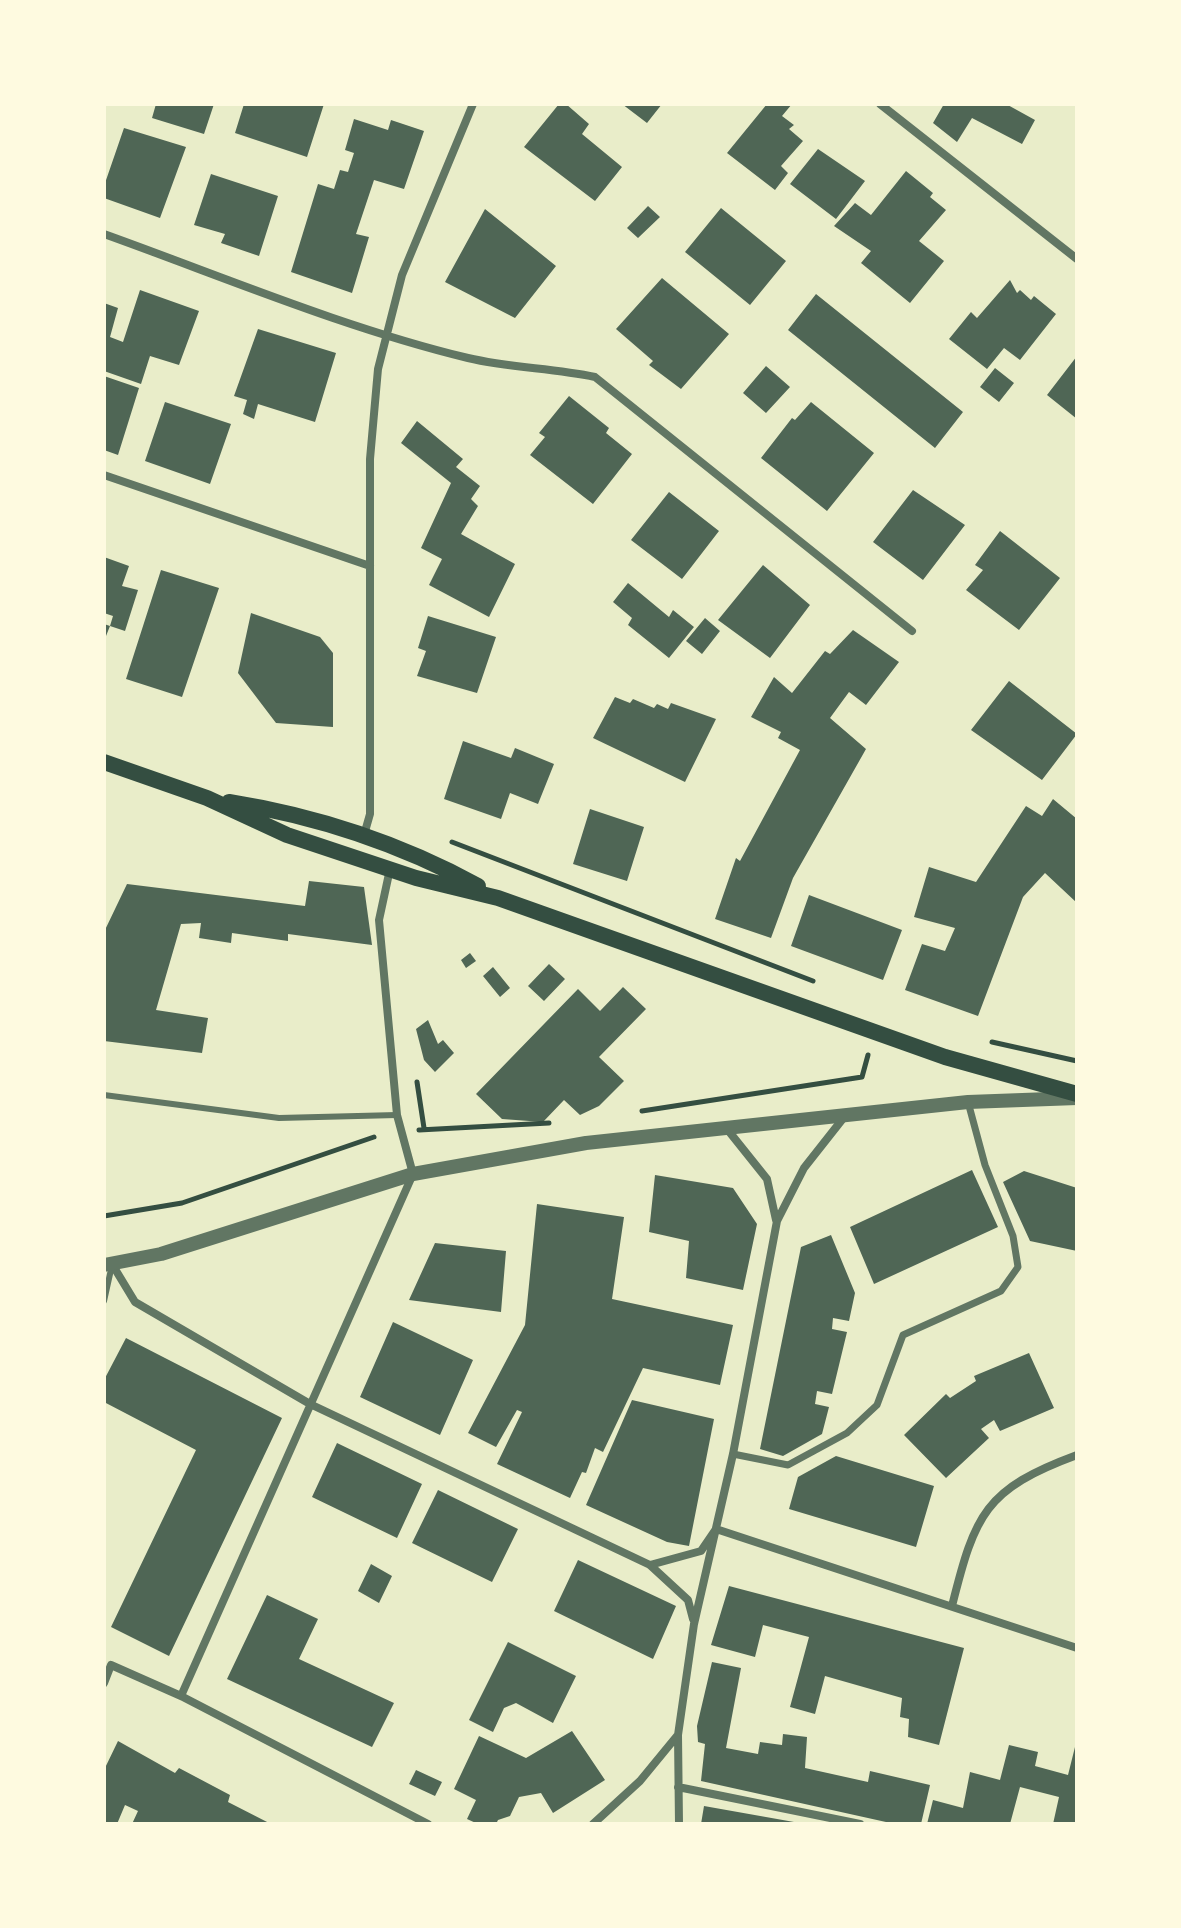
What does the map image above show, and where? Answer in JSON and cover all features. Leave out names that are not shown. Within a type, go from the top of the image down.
[{"type":"main road","points":[[105,766],[207,798],[287,835],[390,869],[498,898],[945,1057],[1077,1096]]},
{"type":"main road","points":[[207,798],[287,811],[364,835],[425,858],[498,898]]},
{"type":"street","points":[[880,104],[1077,259]]},
{"type":"street","points":[[364,835],[370,814],[370,459],[378,369],[402,275],[469,105]]},
{"type":"street","points":[[104,234],[386,336],[506,366],[560,370],[595,377],[912,631]]},
{"type":"street","points":[[104,475],[370,566]]},
{"type":"street","points":[[181,1696],[413,1174],[397,1115],[379,920],[390,869]]},
{"type":"street","points":[[694,1624],[688,1600],[650,1565],[310,1404],[135,1302],[108,1264],[161,1254],[413,1174],[586,1143],[968,1102],[1077,1096]]},
{"type":"street","points":[[733,1454],[788,1465],[847,1433],[877,1405],[903,1335],[1001,1291],[1018,1267],[1013,1236],[985,1165],[968,1102]]},
{"type":"street","points":[[679,1824],[678,1735],[694,1624],[733,1454],[777,1221],[804,1168],[845,1116]]},
{"type":"street","points":[[725,1127],[767,1179],[777,1221]]},
{"type":"street","points":[[952,1606],[966,1550],[992,1499],[1036,1470],[1077,1455]]},
{"type":"street","points":[[650,1565],[701,1551],[716,1529]]},
{"type":"street","points":[[716,1529],[1077,1648]]},
{"type":"street","points":[[104,1683],[111,1665],[181,1696],[428,1824]]},
{"type":"street","points":[[593,1824],[640,1781],[678,1735]]},
{"type":"street","points":[[678,1787],[860,1824]]},
{"type":"lane","points":[[104,1095],[279,1118],[397,1115]]},
{"type":"lane","points":[[104,1301],[108,1264]]},
{"type":"path","points":[[425,858],[437,836],[823,985]]},
{"type":"path","points":[[626,1113],[862,1077],[875,1032]]},
{"type":"path","points":[[984,1040],[1077,1061]]},
{"type":"path","points":[[415,1066],[422,1129],[550,1123]]},
{"type":"path","points":[[104,1216],[182,1203],[363,1139]]},
{"type":"building","points":[[156,104],[214,104],[204,134],[152,118]]},
{"type":"building","points":[[244,104],[324,104],[307,157],[235,133]]},
{"type":"building","points":[[559,104],[566,104],[589,124],[582,134],[622,167],[595,201],[524,147]]},
{"type":"building","points":[[622,104],[662,104],[647,123]]},
{"type":"building","points":[[767,104],[792,104],[782,116],[794,125],[789,129],[803,141],[781,166],[788,173],[775,190],[727,153]]},
{"type":"building","points":[[944,104],[1006,104],[1035,120],[1022,144],[972,118],[957,142],[933,123]]},
{"type":"building","points":[[354,119],[388,130],[391,120],[424,131],[404,189],[374,180],[356,234],[369,237],[352,293],[291,272],[318,184],[334,189],[340,170],[348,172],[354,153],[345,150]]},
{"type":"building","points":[[124,128],[186,147],[160,218],[104,198],[104,186]]},
{"type":"building","points":[[818,149],[865,181],[836,219],[790,184]]},
{"type":"building","points":[[906,171],[933,193],[930,197],[946,210],[919,241],[944,261],[910,303],[861,263],[871,251],[834,226],[855,203],[871,215]]},
{"type":"building","points":[[211,174],[278,196],[259,256],[221,243],[225,234],[194,225]]},
{"type":"building","points":[[648,206],[660,217],[638,238],[627,228]]},
{"type":"building","points":[[721,208],[786,261],[750,305],[685,252]]},
{"type":"building","points":[[485,209],[556,266],[515,318],[445,282]]},
{"type":"building","points":[[662,278],[729,334],[681,389],[649,365],[653,361],[616,329]]},
{"type":"building","points":[[1010,280],[1017,293],[1020,290],[1031,300],[1034,296],[1056,314],[1020,360],[1004,348],[987,369],[949,339],[971,312],[977,318]]},
{"type":"building","points":[[140,290],[199,311],[179,365],[150,356],[141,384],[104,371],[104,303],[118,308],[110,337],[123,342]]},
{"type":"building","points":[[816,294],[963,412],[935,448],[788,330]]},
{"type":"building","points":[[258,329],[336,353],[315,422],[258,404],[254,419],[243,414],[247,400],[234,396]]},
{"type":"building","points":[[1077,356],[1077,419],[1047,395]]},
{"type":"building","points":[[766,366],[790,387],[766,413],[743,393]]},
{"type":"building","points":[[995,368],[1014,383],[999,402],[980,387]]},
{"type":"building","points":[[104,376],[139,388],[118,455],[104,450]]},
{"type":"building","points":[[569,396],[609,428],[606,433],[632,454],[593,504],[530,455],[545,437],[539,433]]},
{"type":"building","points":[[165,402],[231,424],[210,484],[145,461]]},
{"type":"building","points":[[811,402],[874,453],[827,511],[761,458],[792,418],[795,420]]},
{"type":"building","points":[[417,421],[463,459],[456,467],[480,486],[471,499],[478,506],[461,534],[515,564],[489,617],[429,585],[442,559],[421,548],[451,483],[401,443]]},
{"type":"building","points":[[913,490],[965,525],[923,580],[873,542]]},
{"type":"building","points":[[669,492],[719,531],[682,579],[631,540]]},
{"type":"building","points":[[1000,531],[1060,578],[1019,630],[966,590],[983,570],[975,565]]},
{"type":"building","points":[[104,557],[129,566],[122,586],[138,590],[125,631],[110,626],[113,616],[104,613]]},
{"type":"building","points":[[763,565],[810,605],[770,658],[718,620]]},
{"type":"building","points":[[161,570],[219,588],[182,697],[126,679]]},
{"type":"building","points":[[628,583],[669,617],[673,610],[694,627],[669,658],[628,625],[632,618],[613,602]]},
{"type":"building","points":[[251,613],[320,637],[333,653],[333,727],[276,723],[238,673]]},
{"type":"building","points":[[428,616],[496,637],[477,693],[417,676],[426,651],[418,648]]},
{"type":"building","points":[[705,618],[720,631],[702,654],[686,641]]},
{"type":"building","points":[[104,624],[110,626],[104,641]]},
{"type":"building","points":[[853,630],[899,662],[866,705],[849,692],[830,718],[866,749],[793,878],[771,938],[715,919],[736,858],[740,861],[800,750],[778,738],[781,732],[751,717],[774,677],[792,693],[825,651],[830,654]]},
{"type":"building","points":[[1009,681],[1077,734],[1042,780],[971,730]]},
{"type":"building","points":[[615,697],[630,703],[633,699],[654,708],[657,704],[668,709],[671,703],[716,719],[685,782],[593,738]]},
{"type":"building","points":[[463,741],[511,758],[515,748],[554,764],[538,804],[510,793],[501,819],[444,799]]},
{"type":"building","points":[[1053,799],[1077,819],[1077,903],[1045,873],[1023,897],[978,1016],[905,990],[922,944],[945,951],[955,928],[914,917],[929,867],[976,882],[1026,806],[1042,816]]},
{"type":"building","points":[[590,809],[644,827],[627,881],[573,864]]},
{"type":"building","points":[[309,881],[364,887],[372,945],[288,934],[288,941],[232,933],[231,943],[199,938],[201,923],[181,924],[156,1010],[208,1018],[202,1053],[104,1041],[104,932],[127,884],[305,906]]},
{"type":"building","points":[[809,895],[902,930],[883,980],[791,946]]},
{"type":"building","points":[[470,953],[476,961],[466,968],[461,960]]},
{"type":"building","points":[[549,964],[565,979],[544,1001],[528,986]]},
{"type":"building","points":[[493,967],[510,988],[500,997],[483,976]]},
{"type":"building","points":[[623,987],[646,1009],[599,1057],[624,1081],[599,1106],[580,1115],[564,1100],[543,1122],[502,1119],[476,1094],[578,989],[600,1011]]},
{"type":"building","points":[[428,1020],[438,1044],[443,1040],[454,1053],[435,1072],[424,1060],[416,1029]]},
{"type":"building","points":[[972,1170],[998,1227],[874,1284],[850,1227]]},
{"type":"building","points":[[1024,1171],[1077,1188],[1077,1251],[1030,1241],[1003,1182]]},
{"type":"building","points":[[655,1175],[733,1188],[757,1224],[743,1290],[686,1278],[689,1241],[649,1232]]},
{"type":"building","points":[[537,1204],[624,1217],[612,1299],[733,1325],[720,1385],[643,1368],[603,1452],[595,1448],[586,1473],[582,1472],[570,1498],[497,1464],[522,1412],[517,1410],[496,1447],[468,1433],[525,1325]]},
{"type":"building","points":[[831,1235],[855,1293],[849,1321],[833,1318],[832,1329],[847,1332],[832,1394],[817,1391],[815,1404],[829,1407],[822,1434],[783,1456],[760,1449],[801,1247]]},
{"type":"building","points":[[435,1243],[506,1251],[501,1312],[409,1300]]},
{"type":"building","points":[[393,1322],[473,1360],[440,1435],[360,1397]]},
{"type":"building","points":[[126,1338],[282,1418],[169,1656],[111,1627],[196,1450],[104,1402],[104,1380]]},
{"type":"building","points":[[1029,1353],[1054,1408],[1000,1431],[994,1420],[981,1429],[989,1438],[946,1478],[904,1435],[946,1394],[950,1398],[976,1381],[974,1376]]},
{"type":"building","points":[[632,1400],[714,1419],[689,1546],[667,1542],[586,1505]]},
{"type":"building","points":[[337,1443],[422,1484],[397,1538],[312,1497]]},
{"type":"building","points":[[836,1456],[934,1486],[916,1547],[789,1509],[798,1477]]},
{"type":"building","points":[[438,1490],[518,1529],[492,1582],[412,1543]]},
{"type":"building","points":[[578,1560],[676,1606],[653,1659],[554,1611]]},
{"type":"building","points":[[371,1564],[392,1576],[379,1603],[358,1591]]},
{"type":"building","points":[[729,1586],[964,1648],[939,1745],[908,1737],[909,1719],[900,1717],[902,1698],[825,1676],[815,1714],[790,1707],[809,1637],[763,1625],[755,1657],[711,1645]]},
{"type":"building","points":[[267,1595],[318,1619],[299,1659],[394,1703],[372,1747],[227,1679]]},
{"type":"building","points":[[508,1642],[576,1676],[553,1723],[516,1703],[504,1708],[493,1732],[469,1720]]},
{"type":"building","points":[[712,1662],[741,1668],[726,1748],[758,1754],[760,1742],[782,1745],[783,1734],[807,1737],[805,1768],[868,1782],[870,1771],[930,1785],[921,1824],[895,1824],[701,1781],[705,1744],[698,1742],[697,1726]]},
{"type":"building","points":[[572,1731],[605,1780],[553,1813],[541,1793],[519,1797],[510,1816],[498,1820],[496,1824],[478,1824],[467,1819],[476,1800],[454,1789],[479,1736],[526,1758]]},
{"type":"building","points":[[118,1741],[175,1773],[179,1768],[230,1795],[228,1802],[271,1824],[132,1824],[138,1811],[125,1805],[117,1824],[104,1824],[104,1770]]},
{"type":"building","points":[[1076,1743],[1077,1824],[1053,1824],[1059,1797],[1020,1787],[1010,1824],[927,1824],[933,1800],[963,1808],[970,1772],[1000,1780],[1009,1745],[1038,1752],[1035,1766],[1068,1775]]},
{"type":"building","points":[[416,1770],[442,1782],[435,1796],[409,1784]]},
{"type":"building","points":[[704,1806],[794,1822],[794,1824],[701,1824]]}]
